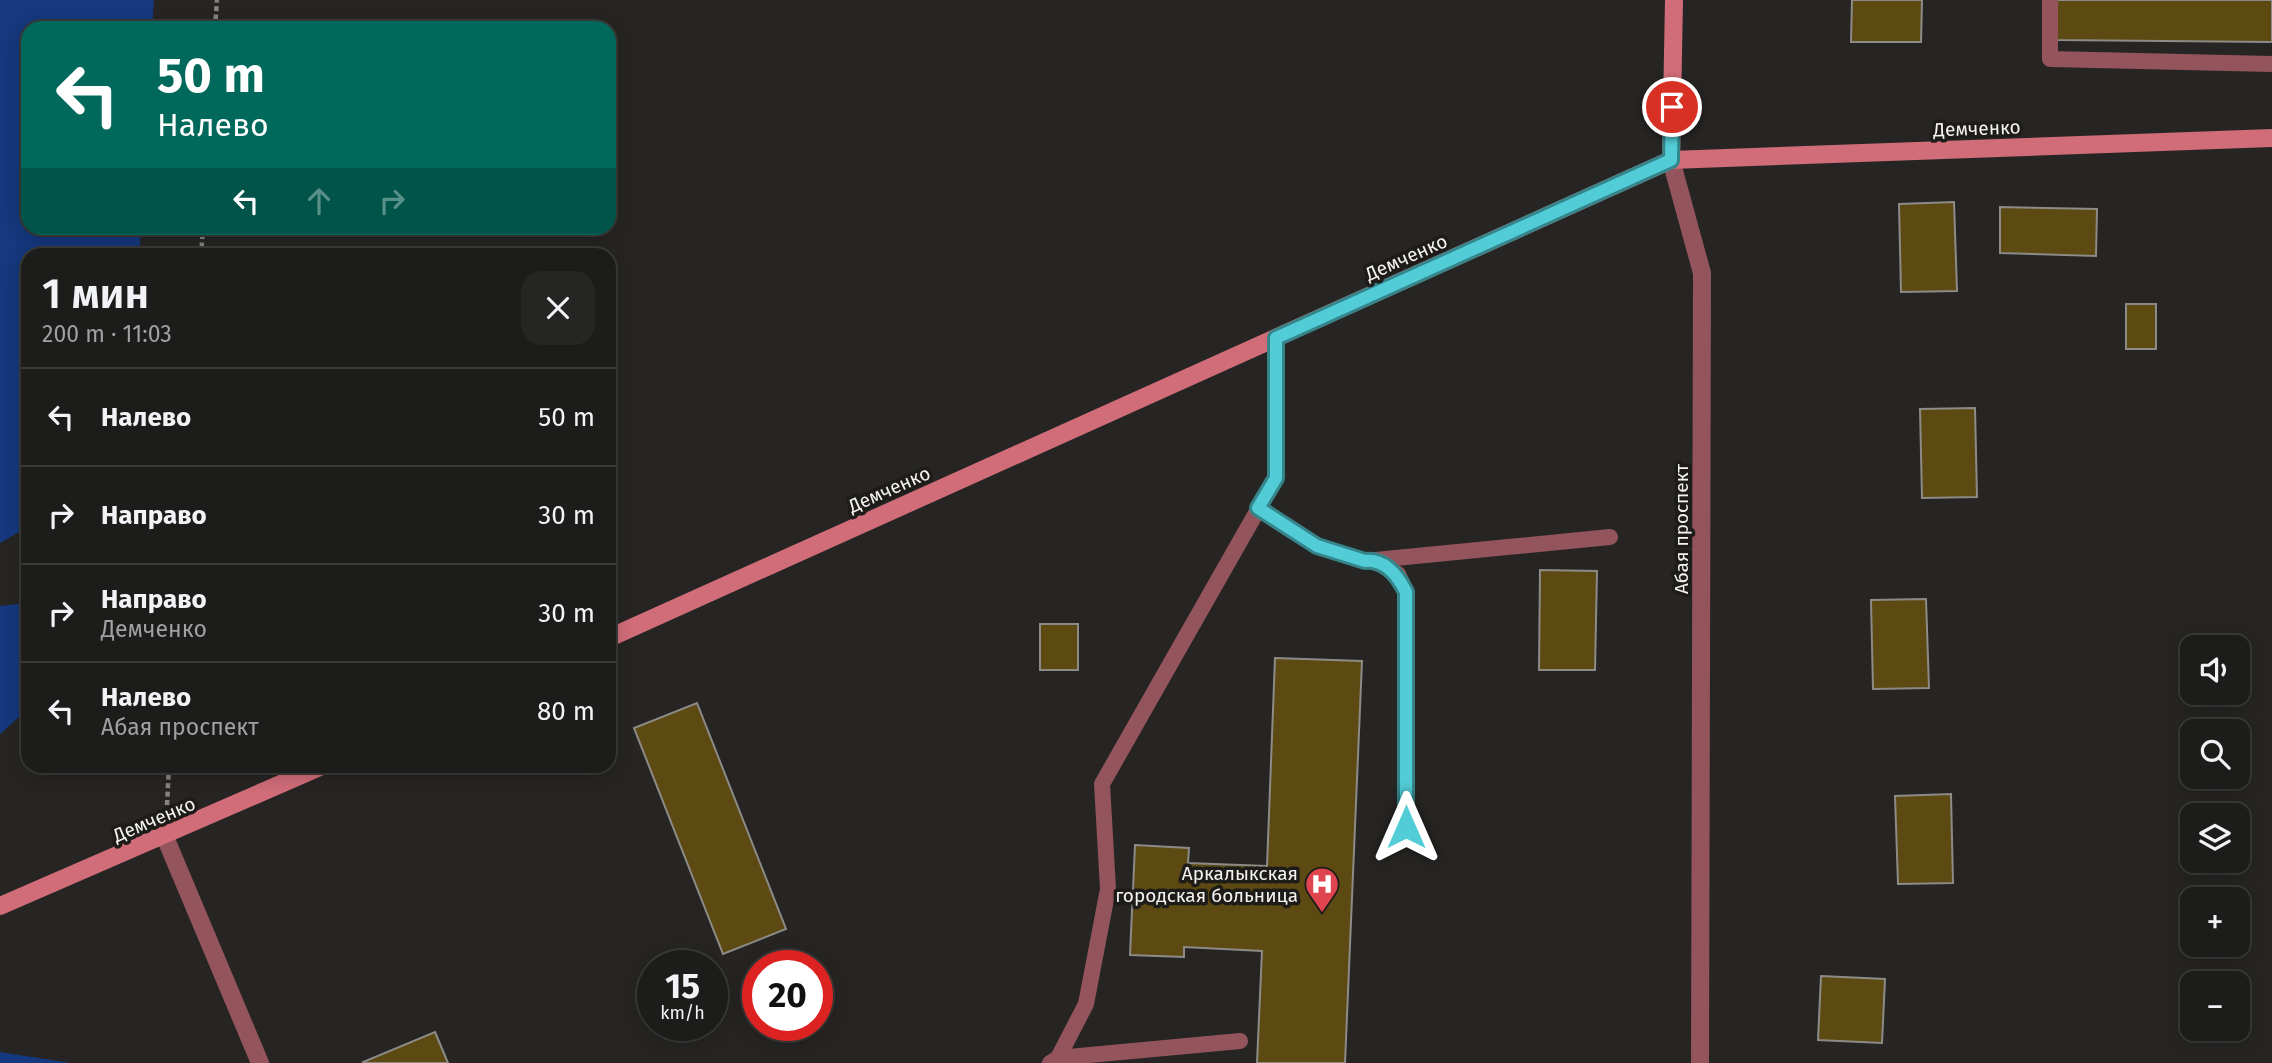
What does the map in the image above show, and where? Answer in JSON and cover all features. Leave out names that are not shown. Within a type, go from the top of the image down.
[{"type":"street","name":"Абая проспект","points":[[1674,0],[1671,160],[1702,273],[1700,1063]]},
{"type":"street","name":"Демченко","points":[[616,635],[1671,160],[2272,138]]},
{"type":"street","name":"Демченко","points":[[0,906],[165,837],[307,773]]},
{"type":"street","points":[[165,837],[260,1063]]},
{"type":"lane","points":[[2050,0],[2050,59],[2272,64]]},
{"type":"lane","points":[[1054,1060],[1086,1004],[1108,890],[1102,784],[1276,478],[1276,338]]},
{"type":"lane","points":[[1258,508],[1317,546],[1365,561],[1610,537]]},
{"type":"lane","points":[[1372,560],[1398,574],[1406,592],[1406,827]]},
{"type":"lane","points":[[1054,1060],[1240,1041]]},
{"type":"path","points":[[216,21],[217,0]]},
{"type":"water","points":[[0,0],[154,0],[152,21],[21,21],[21,235],[140,235],[140,248],[21,248],[21,531],[0,543]]},
{"type":"water","points":[[21,604],[21,715],[0,734],[0,606]]},
{"type":"water","points":[[0,1052],[71,1063],[0,1063]]},
{"type":"building","points":[[1852,0],[1922,0],[1921,42],[1851,42]]},
{"type":"building","points":[[2055,0],[2272,0],[2272,42],[2055,40]]},
{"type":"building","points":[[1954,202],[1957,291],[1901,292],[1899,204]]},
{"type":"building","points":[[2000,207],[2097,209],[2096,256],[2000,253]]},
{"type":"building","points":[[2126,304],[2156,304],[2156,349],[2126,349]]},
{"type":"building","points":[[1975,408],[1977,497],[1922,498],[1920,409]]},
{"type":"building","points":[[1540,570],[1597,571],[1595,670],[1539,670]]},
{"type":"building","points":[[1926,599],[1929,688],[1873,689],[1871,600]]},
{"type":"building","points":[[1040,624],[1078,624],[1078,670],[1040,670]]},
{"type":"building","points":[[1275,658],[1362,661],[1345,1063],[1257,1063],[1262,951],[1184,947],[1184,957],[1130,955],[1135,845],[1189,848],[1188,863],[1267,866]]},
{"type":"building","points":[[697,703],[786,929],[728,952],[721,950],[634,728]]},
{"type":"building","points":[[1951,794],[1953,883],[1898,884],[1895,796]]},
{"type":"building","points":[[1821,976],[1885,979],[1882,1043],[1818,1040]]},
{"type":"building","points":[[435,1032],[448,1063],[363,1062]]},
{"type":"place","name":"Аркалыкская городская больница","points":[[1322,914]]},
{"type":"route","points":[[1406,827],[1406,592],[1398,574],[1372,560],[1365,561],[1317,546],[1258,508],[1276,478],[1276,338],[1671,160],[1672,107]]}]
